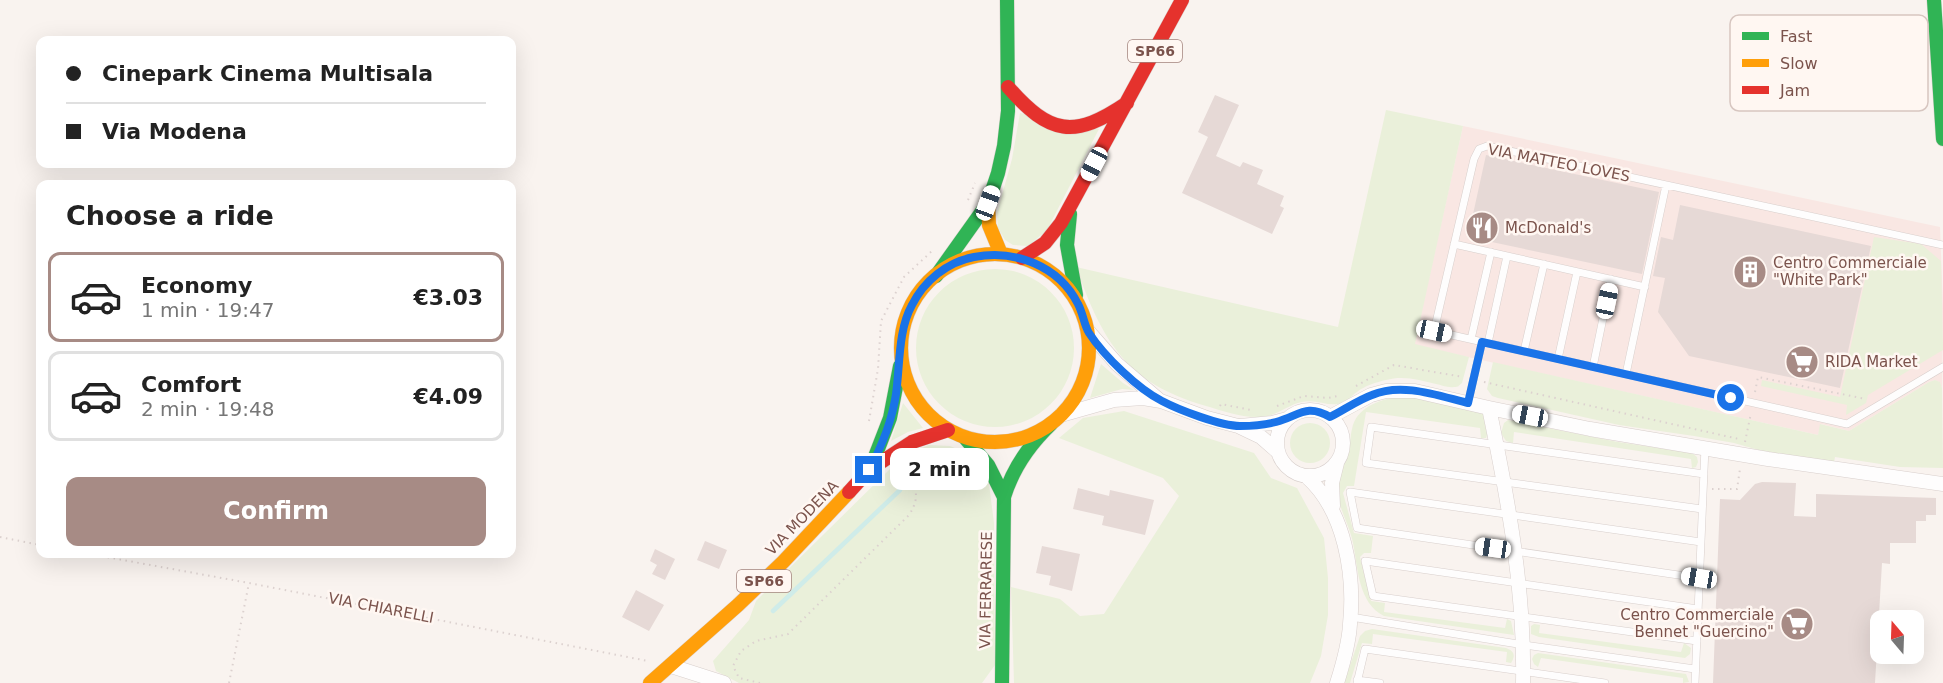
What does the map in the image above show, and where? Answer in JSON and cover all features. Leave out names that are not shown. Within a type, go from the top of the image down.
[{"type":"main road","points":[[1001,254],[989,225],[988,203],[1004,146],[1008,111],[1006,0]]},
{"type":"main road","name":"SP66","points":[[1022,258],[1045,243],[1072,205],[1182,0]]},
{"type":"main road","points":[[1934,0],[1943,139]]},
{"type":"main road","points":[[1008,87],[1027,109],[1062,128],[1091,125],[1111,115],[1127,103]]},
{"type":"main road","points":[[936,276],[988,203]]},
{"type":"main road","name":"SP66","points":[[1072,205],[1066,232],[1066,247],[1079,305]]},
{"type":"main road","name":"VIA MODENA","points":[[869,470],[883,441],[896,398],[904,323],[910,308],[918,294],[936,276],[957,262],[972,257],[1001,254],[1022,258],[1042,267],[1060,280],[1079,305],[1088,331],[1089,351],[1085,375],[1079,390],[1056,420],[1031,435],[1008,441],[980,441],[965,438],[931,418],[914,396],[904,373],[901,358]]},
{"type":"main road","name":"VIA FERRARESE","points":[[1002,683],[1004,497],[1007,484],[1020,459],[1056,420]]},
{"type":"main road","name":"VIA MODENA","points":[[650,683],[783,562],[869,470],[912,441],[948,430]]},
{"type":"main road","name":"VIA FERRARESE","points":[[965,438],[994,472],[1004,497]]},
{"type":"street","points":[[1088,331],[1117,364],[1161,401]]},
{"type":"street","points":[[1330,417],[1371,395],[1386,391],[1415,391],[1590,429],[1705,447],[1744,447],[1943,484]]},
{"type":"street","points":[[1056,420],[1114,400],[1131,398],[1161,401],[1207,418],[1238,426],[1261,437],[1277,451],[1285,466],[1299,475],[1318,476],[1329,471],[1337,463]]},
{"type":"street","points":[[1333,514],[1332,483],[1342,454],[1342,433],[1361,401]]},
{"type":"street","points":[[1489,408],[1511,515],[1524,645],[1523,677]]},
{"type":"street","points":[[1238,426],[1272,423],[1287,419],[1304,410],[1313,410],[1330,417],[1342,433]]},
{"type":"street","points":[[1277,451],[1278,434],[1287,419]]},
{"type":"street","points":[[1307,477],[1323,493],[1333,514],[1347,563],[1351,617],[1348,641],[1337,683]]},
{"type":"street","points":[[671,666],[724,683]]},
{"type":"lane","name":"VIA MATTEO LOVES","points":[[1943,245],[1493,147],[1482,147],[1474,159],[1434,331],[1847,424],[1943,367]]},
{"type":"lane","points":[[1626,374],[1666,184]]},
{"type":"lane","points":[[1454,244],[1645,287]]},
{"type":"lane","points":[[1471,339],[1491,252]]},
{"type":"lane","points":[[1468,403],[1507,256]]},
{"type":"lane","points":[[1524,351],[1544,264]]},
{"type":"lane","points":[[1558,359],[1577,272]]},
{"type":"lane","points":[[1593,367],[1611,279]]},
{"type":"lane","points":[[1702,509],[1366,463],[1371,427],[1704,474]]},
{"type":"lane","points":[[1695,683],[1705,447]]},
{"type":"lane","points":[[1699,578],[1357,528],[1350,492],[1701,542]]},
{"type":"lane","points":[[1697,641],[1373,596],[1365,561],[1698,609]]},
{"type":"lane","points":[[1351,617],[1524,645],[1695,669]]},
{"type":"lane","points":[[1380,683],[1357,681],[1365,649],[1523,677],[1605,683]]},
{"type":"path","points":[[966,207],[976,182]]},
{"type":"path","points":[[883,441],[869,420],[878,369],[881,321],[904,277],[937,246]]},
{"type":"path","points":[[1703,489],[1737,489],[1758,377],[1868,400]]},
{"type":"path","points":[[760,683],[739,678],[733,666],[741,651],[756,641],[788,634],[901,523],[914,506],[916,488],[892,453]]},
{"type":"path","points":[[0,537],[36,543]]},
{"type":"path","name":"VIA CHIARELLI","points":[[113,558],[249,582],[648,661]]},
{"type":"path","points":[[229,683],[249,582]]},
{"type":"shaded area","points":[[1463,126],[1940,227],[1943,307],[1942,388],[1935,380],[1929,382],[1849,431],[1821,424],[1818,435],[1414,345]]},
{"type":"green space","points":[[1386,110],[1463,126],[1415,344],[1469,357],[1462,383],[1458,387],[1411,379],[1392,379],[1367,386],[1338,404],[1302,402],[1271,415],[1253,417],[1226,412],[1179,397],[1137,372],[1121,356],[1096,317],[1076,267],[1338,327]]},
{"type":"green space","points":[[1020,113],[1099,129],[1047,230],[1028,246],[1013,245],[1005,240],[998,228],[997,213],[1012,159]]},
{"type":"green space","points":[[1874,237],[1921,244],[1941,261],[1943,350],[1868,395],[1866,403],[1846,415],[1847,405],[1761,386],[1762,380],[1840,397]]},
{"type":"green space","points":[[995,269],[1025,275],[1039,282],[1051,292],[1061,304],[1068,318],[1074,348],[1068,378],[1061,392],[1051,404],[1039,414],[1025,421],[995,427],[965,421],[951,414],[939,404],[929,392],[922,378],[916,348],[922,318],[929,304],[939,292],[951,282],[965,275]]},
{"type":"green space","points":[[1493,362],[1818,435],[1820,424],[1849,431],[1935,380],[1940,382],[1942,388],[1943,468],[1900,467],[1835,457],[1834,462],[1769,453],[1734,443],[1619,425],[1498,398],[1492,396],[1487,389]]},
{"type":"green space","points":[[1101,364],[1134,390],[1122,389],[1090,398]]},
{"type":"green space","points":[[1397,397],[1410,397],[1484,413],[1488,433],[1486,438],[1481,438],[1480,428],[1366,412],[1354,486],[1347,486],[1343,493],[1354,533],[1373,536],[1371,553],[1364,553],[1360,557],[1371,601],[1385,603],[1384,612],[1505,628],[1507,619],[1511,621],[1514,635],[1384,616],[1375,610],[1364,594],[1352,537],[1339,501],[1338,483],[1349,449],[1354,422],[1358,416],[1375,403]]},
{"type":"green space","points":[[903,403],[923,428],[908,432],[891,441]]},
{"type":"green space","points":[[1124,411],[1254,453],[1271,478],[1297,488],[1324,538],[1328,578],[1328,615],[1321,656],[1310,683],[1014,683],[1011,587],[1060,599],[1080,616],[1104,614],[1179,496],[1163,478],[1059,438],[1083,418]]},
{"type":"green space","points":[[1508,420],[1618,442],[1692,453],[1697,457],[1698,462],[1696,467],[1692,468],[1691,459],[1514,432],[1513,443],[1506,441],[1501,433],[1504,423]]},
{"type":"green space","points":[[1310,423],[1324,429],[1330,443],[1324,457],[1310,463],[1296,457],[1290,443],[1296,429]]},
{"type":"green space","points":[[929,445],[950,446],[969,454],[981,468],[989,484],[994,523],[995,665],[982,683],[739,683],[716,671],[713,661],[749,620],[756,601],[891,468],[910,453]]},
{"type":"green space","points":[[1540,625],[1539,633],[1681,652],[1684,643],[1691,648],[1690,654],[1685,658],[1539,637],[1531,634],[1531,626]]},
{"type":"green space","points":[[1372,629],[1506,648],[1514,656],[1511,663],[1506,662],[1507,652],[1373,634],[1372,644],[1362,643],[1350,683],[1344,683],[1360,636]]},
{"type":"green space","points":[[1538,653],[1686,674],[1689,682],[1683,683],[1683,678],[1541,658],[1538,667],[1532,659]]},
{"type":"building","points":[[1215,95],[1239,105],[1216,156],[1240,167],[1243,162],[1263,170],[1257,184],[1284,196],[1280,206],[1284,208],[1272,234],[1182,193],[1208,137],[1198,132]]},
{"type":"building","points":[[1486,155],[1659,192],[1642,274],[1468,237]]},
{"type":"building","name":"Centro Commerciale \"White Park\"","points":[[1680,205],[1871,246],[1840,388],[1689,356],[1658,312],[1665,278],[1653,276],[1661,237],[1673,240]]},
{"type":"building","name":"Centro Commerciale Bennet \"Guercino\"","points":[[1762,482],[1796,483],[1794,516],[1816,517],[1816,494],[1936,498],[1936,515],[1926,515],[1926,521],[1916,521],[1916,543],[1890,543],[1890,564],[1882,563],[1879,610],[1870,610],[1870,664],[1876,664],[1875,683],[1713,683],[1720,499],[1740,500],[1755,484]]},
{"type":"building","points":[[1078,488],[1109,496],[1110,490],[1154,500],[1145,535],[1102,525],[1104,516],[1073,509]]},
{"type":"building","points":[[705,541],[727,550],[719,569],[697,560]]},
{"type":"building","points":[[1042,546],[1080,554],[1072,591],[1049,585],[1051,576],[1036,573]]},
{"type":"building","points":[[655,549],[675,559],[665,580],[652,574],[657,565],[650,561]]},
{"type":"building","points":[[636,590],[664,605],[649,631],[622,617]]},
{"type":"waterway","points":[[773,611],[900,490]]},
{"type":"traffic: fast","points":[[936,276],[988,203],[998,173],[1008,111],[1007,0]]},
{"type":"traffic: fast","points":[[1934,0],[1943,139]]},
{"type":"traffic: fast","points":[[1070,214],[1067,245],[1076,295]]},
{"type":"traffic: fast","points":[[871,467],[890,418],[900,366]]},
{"type":"traffic: fast","points":[[1002,683],[1004,497],[1023,457],[1051,424]]},
{"type":"traffic: fast","points":[[965,438],[988,465],[1004,497]]},
{"type":"traffic: slow","points":[[988,203],[989,225],[1001,254]]},
{"type":"traffic: slow","points":[[986,254],[1004,254],[1039,265],[1055,275],[1068,288],[1082,312],[1089,348],[1082,384],[1068,408],[1055,421],[1022,438],[1004,442],[986,442],[951,431],[935,421],[922,408],[905,375],[901,357],[901,339],[912,304],[922,288],[935,275],[968,258],[986,254]]},
{"type":"traffic: slow","points":[[650,683],[783,562],[849,492]]},
{"type":"traffic: jam","points":[[1022,258],[1045,243],[1061,223],[1182,0]]},
{"type":"traffic: jam","points":[[1008,87],[1037,115],[1050,123],[1063,126],[1077,126],[1092,122],[1127,103]]},
{"type":"traffic: jam","points":[[849,492],[869,470],[912,442],[948,430]]},
{"type":"place","name":"McDonald's","points":[[1482,228]]},
{"type":"place","name":"Centro Commerciale \"White Park\"","points":[[1750,272]]},
{"type":"place","name":"RIDA Market","points":[[1802,362]]},
{"type":"place","name":"Centro Commerciale Bennet \"Guercino\"","points":[[1797,624]]},
{"type":"route","points":[[869,470],[879,452],[891,418],[896,398],[904,323],[910,308],[918,294],[942,271],[957,262],[987,255],[1014,256],[1048,270],[1073,295],[1088,331],[1097,344],[1129,375],[1161,401],[1222,423],[1238,426],[1272,423],[1287,419],[1304,410],[1322,412],[1330,417],[1371,395],[1386,391],[1415,391],[1468,403],[1482,342],[1731,398]]}]
